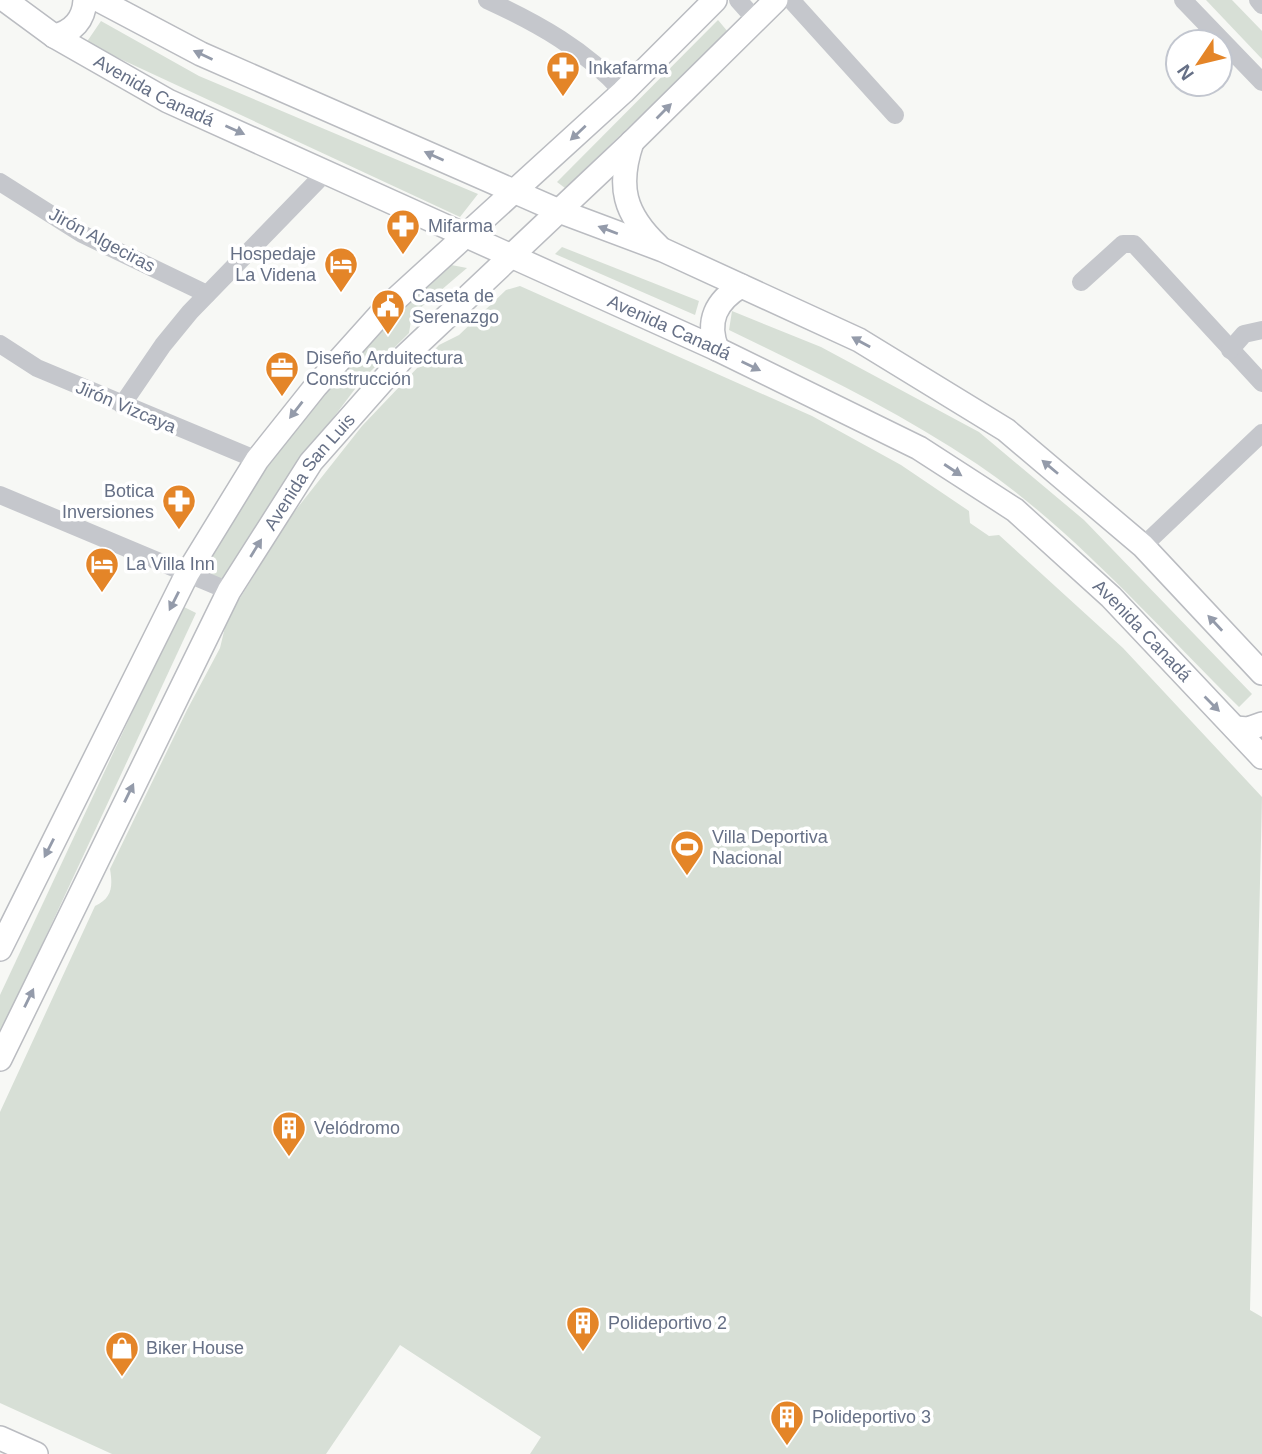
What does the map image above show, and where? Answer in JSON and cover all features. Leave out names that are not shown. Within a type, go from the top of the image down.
[{"type":"main road","name":"Avenida Canadá","points":[[5,0],[54,36],[168,101],[718,349],[919,448],[1015,510],[1111,597],[1262,757]]},
{"type":"main road","points":[[54,36],[64,34],[80,21],[85,0]]},
{"type":"main road","points":[[99,0],[201,54],[559,211],[663,250],[859,340],[1006,430],[1143,545],[1262,673]]},
{"type":"main road","points":[[0,949],[187,574],[257,460],[316,386],[386,308],[623,92],[715,0]]},
{"type":"main road","name":"Avenida San Luis","points":[[0,1059],[229,591],[311,461],[356,407],[776,0]]},
{"type":"main road","points":[[632,142],[624,181],[627,201],[640,229],[663,250]]},
{"type":"main road","points":[[718,349],[713,339],[713,316],[727,294],[741,286]]},
{"type":"main road","points":[[1236,728],[1248,729],[1262,724]]},
{"type":"main road","points":[[0,1438],[36,1454]]},
{"type":"street","points":[[487,0],[542,28],[592,60],[623,92]]},
{"type":"street","points":[[738,0],[755,19]]},
{"type":"street","points":[[791,0],[895,115]]},
{"type":"street","points":[[1183,0],[1262,82]]},
{"type":"street","points":[[1258,0],[1262,5]]},
{"type":"street","points":[[122,405],[163,345],[206,294],[327,171]]},
{"type":"street","name":"Jirón Algeciras","points":[[0,182],[82,234],[206,294]]},
{"type":"street","points":[[1081,282],[1123,244],[1134,244],[1262,383]]},
{"type":"street","points":[[1230,350],[1244,334],[1262,330]]},
{"type":"street","name":"Jirón Vizcaya","points":[[0,344],[37,368],[257,460]]},
{"type":"street","points":[[1143,545],[1262,433]]},
{"type":"street","points":[[0,495],[229,591]]},
{"type":"shaded area","points":[[1206,0],[1232,0],[1262,31],[1262,59],[1234,28]]},
{"type":"shaded area","points":[[718,20],[728,32],[565,188],[557,182]]},
{"type":"shaded area","points":[[101,21],[199,76],[478,194],[460,217],[86,43]]},
{"type":"shaded area","points":[[562,247],[699,301],[695,315],[555,254]]},
{"type":"shaded area","points":[[446,264],[467,268],[412,315],[409,333],[361,381],[306,454],[225,582],[197,570],[267,464],[388,315]]},
{"type":"shaded area","name":"Villa Deportiva Nacional","points":[[520,286],[812,416],[901,465],[969,511],[970,523],[989,536],[999,535],[1123,648],[1262,797],[1250,1310],[1262,1317],[1262,1454],[530,1454],[541,1437],[400,1345],[326,1454],[112,1454],[0,1403],[0,1112],[95,906],[108,896],[110,869],[220,648],[227,619],[291,516],[362,426],[439,345],[459,335],[506,290]]},
{"type":"shaded area","points":[[732,311],[821,347],[979,432],[1084,520],[1252,694],[1239,707],[1080,548],[1047,518],[977,464],[886,409],[729,330]]},
{"type":"shaded area","points":[[182,606],[196,613],[0,1035],[0,995]]},
{"type":"place","name":"Inkafarma","points":[[563,98]]},
{"type":"place","name":"Mifarma","points":[[403,256]]},
{"type":"place","name":"Hospedaje La Videna","points":[[341,294]]},
{"type":"place","name":"Caseta de Serenazgo","points":[[388,336]]},
{"type":"place","name":"Diseño Arduitectura Construcción","points":[[282,398]]},
{"type":"place","name":"Botica Inversiones","points":[[179,531]]},
{"type":"place","name":"La Villa Inn","points":[[102,594]]},
{"type":"place","name":"Villa Deportiva Nacional","points":[[687,877]]},
{"type":"place","name":"Velódromo","points":[[289,1158]]},
{"type":"place","name":"Polideportivo 2","points":[[583,1353]]},
{"type":"place","name":"Biker House","points":[[122,1378]]},
{"type":"place","name":"Polideportivo 3","points":[[787,1447]]}]
